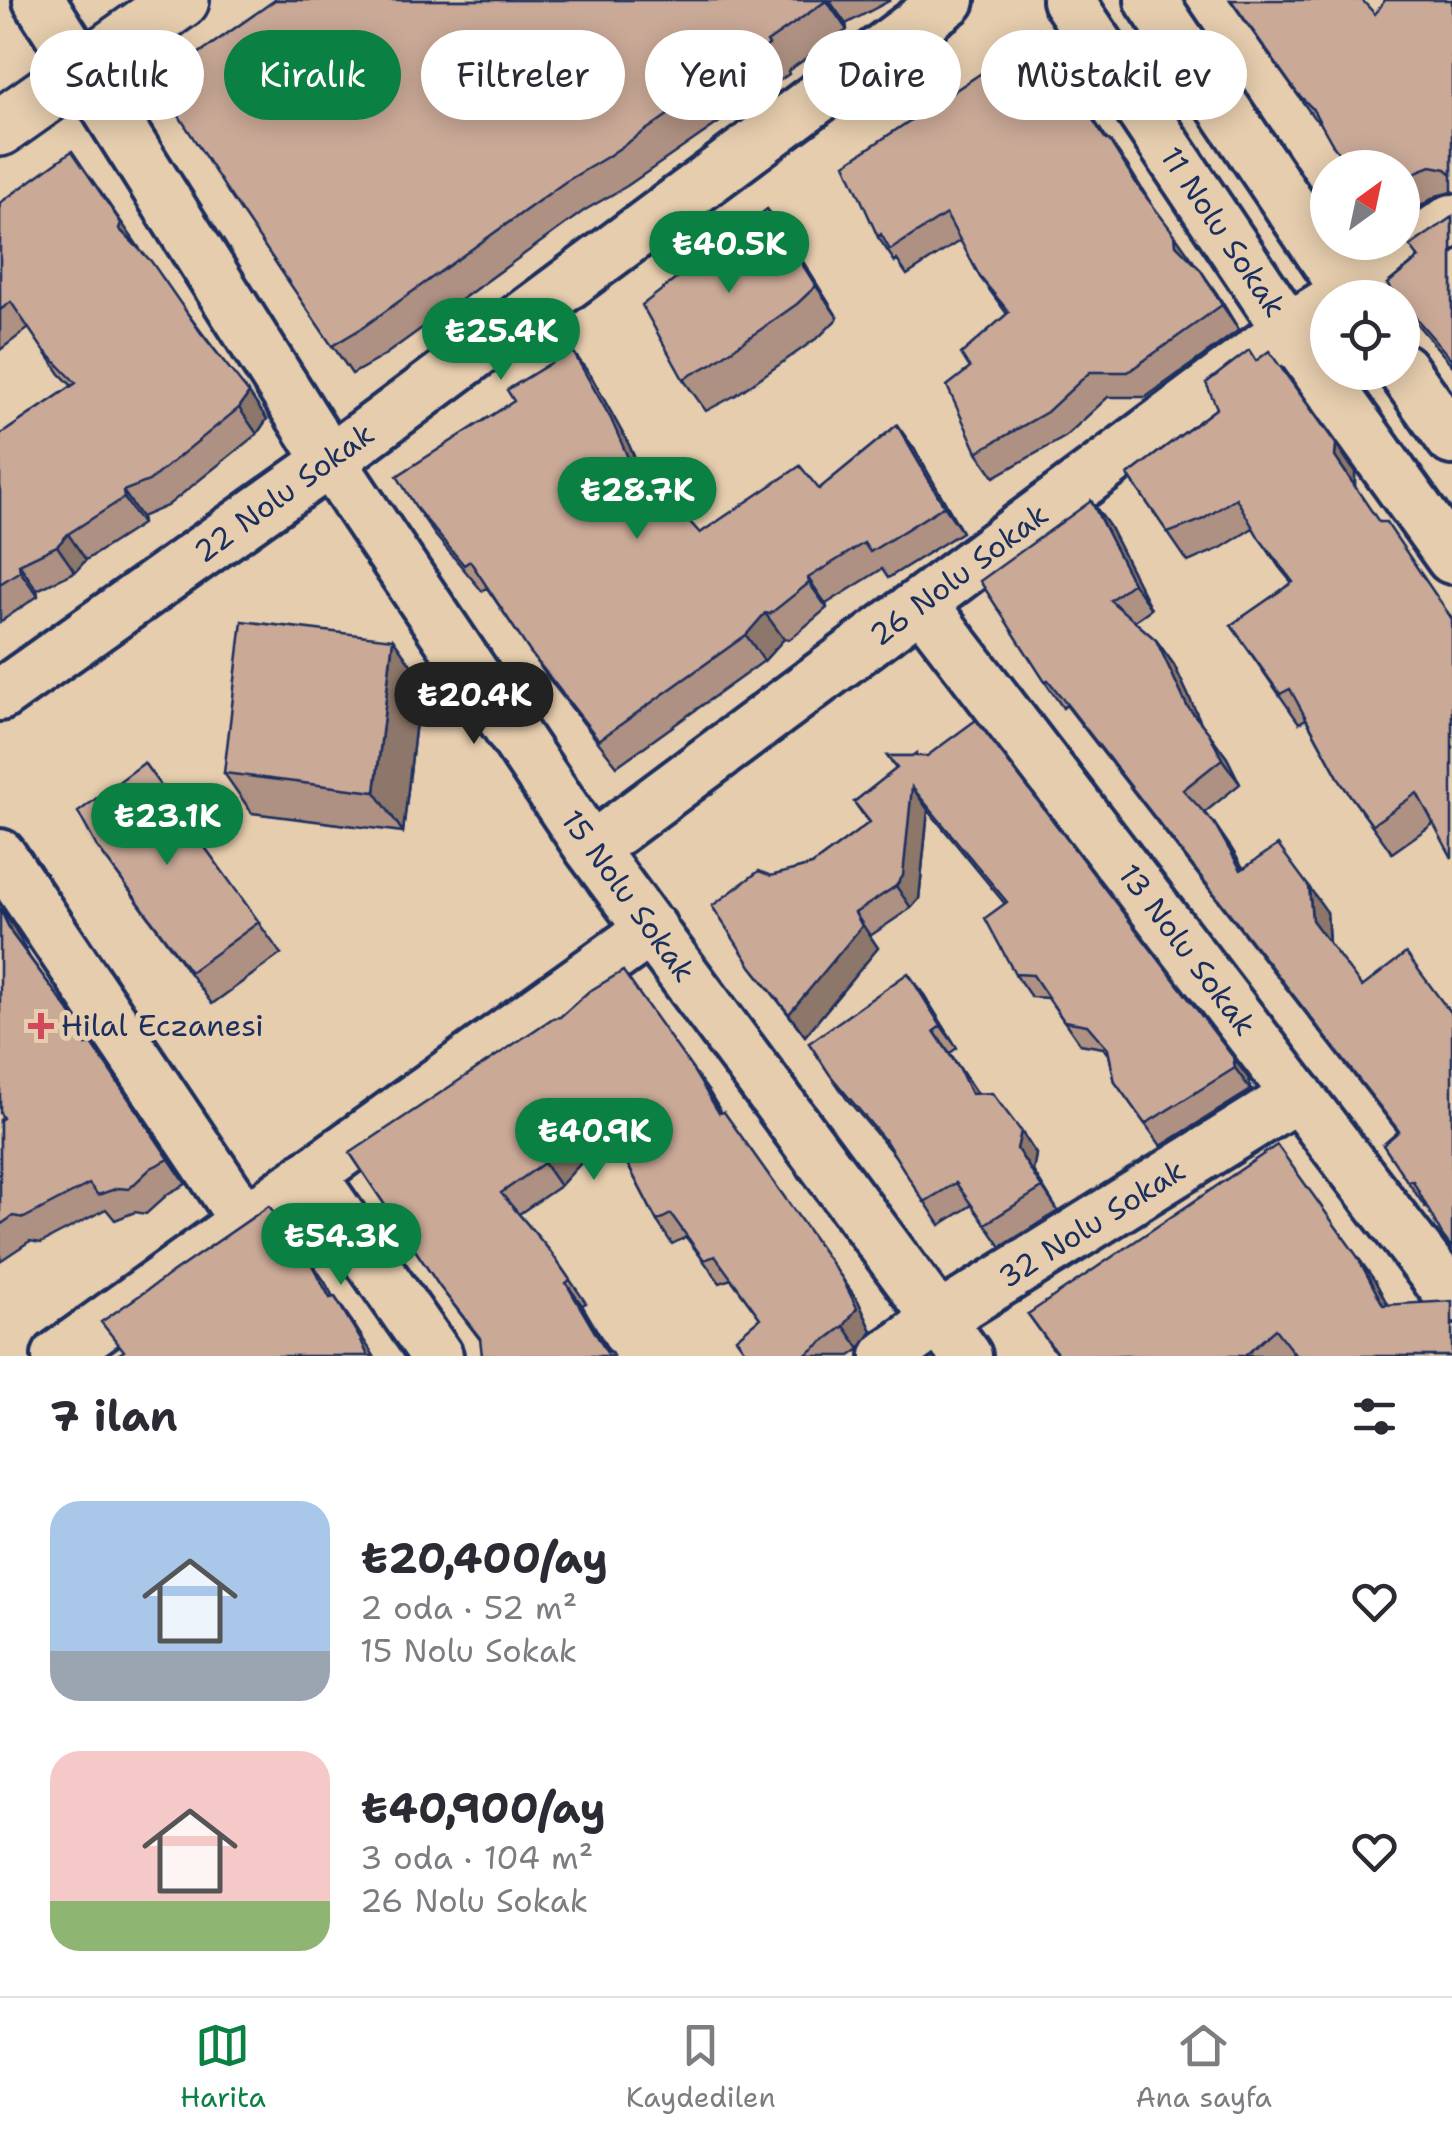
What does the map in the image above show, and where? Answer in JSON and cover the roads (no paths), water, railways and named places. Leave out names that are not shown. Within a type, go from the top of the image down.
[{"type":"street","name":"15 Nolu Sokak","points":[[39,0],[59,30]]},
{"type":"street","points":[[138,30],[180,0]]},
{"type":"street","name":"22 Nolu Sokak","points":[[0,695],[330,461],[950,0]]},
{"type":"street","name":"11 Nolu Sokak","points":[[1068,0],[1310,280]]},
{"type":"street","name":"11 Nolu Sokak","points":[[1151,0],[1317,280]]},
{"type":"street","points":[[0,128],[30,107]]},
{"type":"street","name":"15 Nolu Sokak","points":[[117,120],[330,461],[591,849],[952,1337]]},
{"type":"street","name":"26 Nolu Sokak","points":[[1366,280],[1452,220]]},
{"type":"street","name":"26 Nolu Sokak","points":[[591,849],[1310,319]]},
{"type":"street","name":"11 Nolu Sokak","points":[[1372,390],[1452,558]]},
{"type":"street","points":[[1417,390],[1452,439]]},
{"type":"street","name":"13 Nolu Sokak","points":[[921,604],[1452,1297]]},
{"type":"street","points":[[0,855],[246,1222]]},
{"type":"street","points":[[58,1356],[652,929]]},
{"type":"street","name":"32 Nolu Sokak","points":[[887,1356],[952,1337],[1298,1095]]},
{"type":"street","points":[[310,1174],[437,1356]]},
{"type":"place","name":"Hilal Eczanesi","points":[[41,1026]]}]
